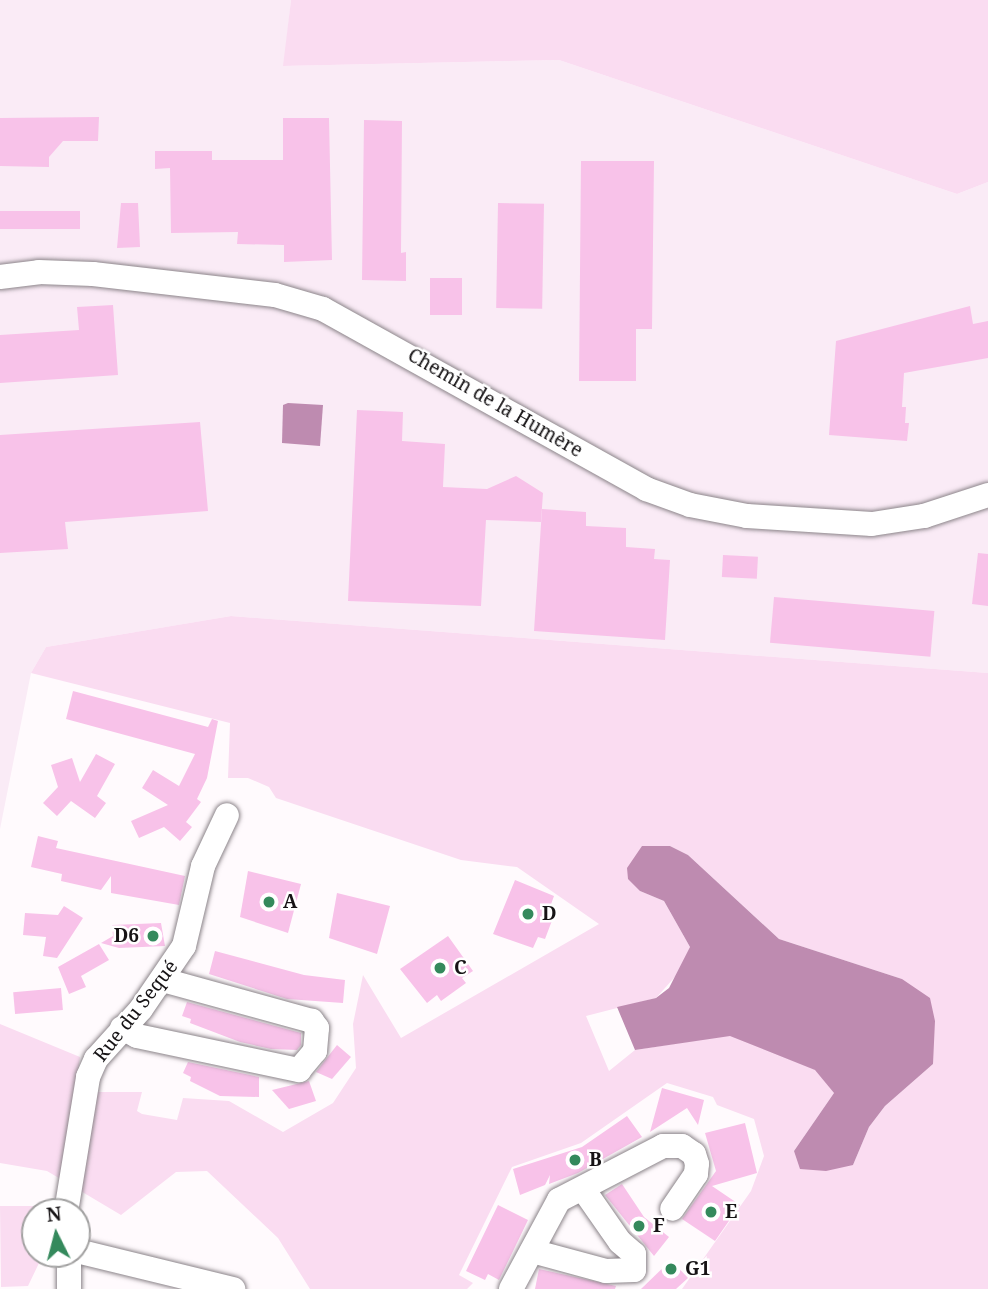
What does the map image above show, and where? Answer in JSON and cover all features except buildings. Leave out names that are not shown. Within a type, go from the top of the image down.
[{"type":"street","name":"Chemin de la Humère","points":[[0,277],[39,272],[93,274],[275,295],[323,309],[646,489],[690,505],[758,517],[872,524],[924,516],[988,495]]},
{"type":"street","name":"Rue du Sequé","points":[[68,1198],[88,1077],[122,1028],[163,980],[184,946],[203,866],[227,815]]},
{"type":"street","points":[[122,1028],[137,1036],[299,1070],[309,1062],[317,1028],[312,1021],[163,980]]},
{"type":"street","points":[[511,1289],[533,1251],[553,1207],[646,1152],[682,1146],[694,1154],[696,1174],[672,1209]]},
{"type":"street","points":[[533,1251],[606,1271],[634,1270],[634,1254],[620,1242],[583,1189]]},
{"type":"street","points":[[91,1254],[233,1289]]},
{"type":"street","points":[[69,1268],[69,1289]]},
{"type":"shaded area","points":[[0,0],[291,0],[284,66],[559,60],[957,194],[988,182],[988,673],[231,616],[46,647],[31,673],[0,829]]},
{"type":"shaded area","points":[[291,0],[988,0],[988,182],[957,194],[559,60],[283,66]]},
{"type":"shaded area","points":[[283,405],[323,405],[320,446],[282,443]]},
{"type":"shaded area","points":[[231,616],[988,673],[988,1289],[682,1289],[751,1191],[764,1156],[754,1119],[717,1105],[713,1097],[667,1083],[581,1143],[512,1167],[459,1275],[473,1283],[467,1289],[310,1289],[278,1238],[207,1171],[176,1172],[121,1215],[47,1171],[0,1163],[0,1024],[80,1057],[76,1087],[96,1092],[142,1092],[137,1111],[142,1114],[177,1120],[183,1098],[229,1101],[283,1132],[333,1103],[356,1068],[353,1024],[363,975],[401,1038],[599,924],[517,867],[461,860],[276,798],[269,787],[248,778],[228,778],[230,723],[31,673],[46,647]],"holes":[[[670,846],[688,855],[779,939],[902,979],[933,1064],[885,1106],[869,1127],[853,1165],[794,1151],[834,1093],[816,1070],[730,1035],[635,1050],[609,1071],[586,1016],[656,998],[682,969],[690,947],[664,901],[640,891]]]},
{"type":"shaded area","points":[[642,846],[670,846],[688,855],[779,939],[902,979],[930,998],[935,1021],[933,1064],[885,1106],[869,1127],[853,1165],[826,1171],[800,1169],[794,1151],[834,1093],[815,1070],[730,1036],[635,1050],[617,1007],[656,998],[669,988],[690,947],[664,901],[640,891],[628,879],[627,868]]},
{"type":"shaded area","points":[[0,1206],[21,1206],[21,1268],[37,1268],[28,1286],[1,1287]]},
{"type":"place","name":"A","points":[[269,902]]},
{"type":"place","name":"D","points":[[528,914]]},
{"type":"place","name":"D6","points":[[153,936]]},
{"type":"place","name":"C","points":[[440,968]]},
{"type":"place","name":"B","points":[[575,1160]]},
{"type":"place","name":"E","points":[[711,1212]]},
{"type":"place","name":"F","points":[[639,1226]]},
{"type":"place","name":"G1","points":[[671,1269]]}]
